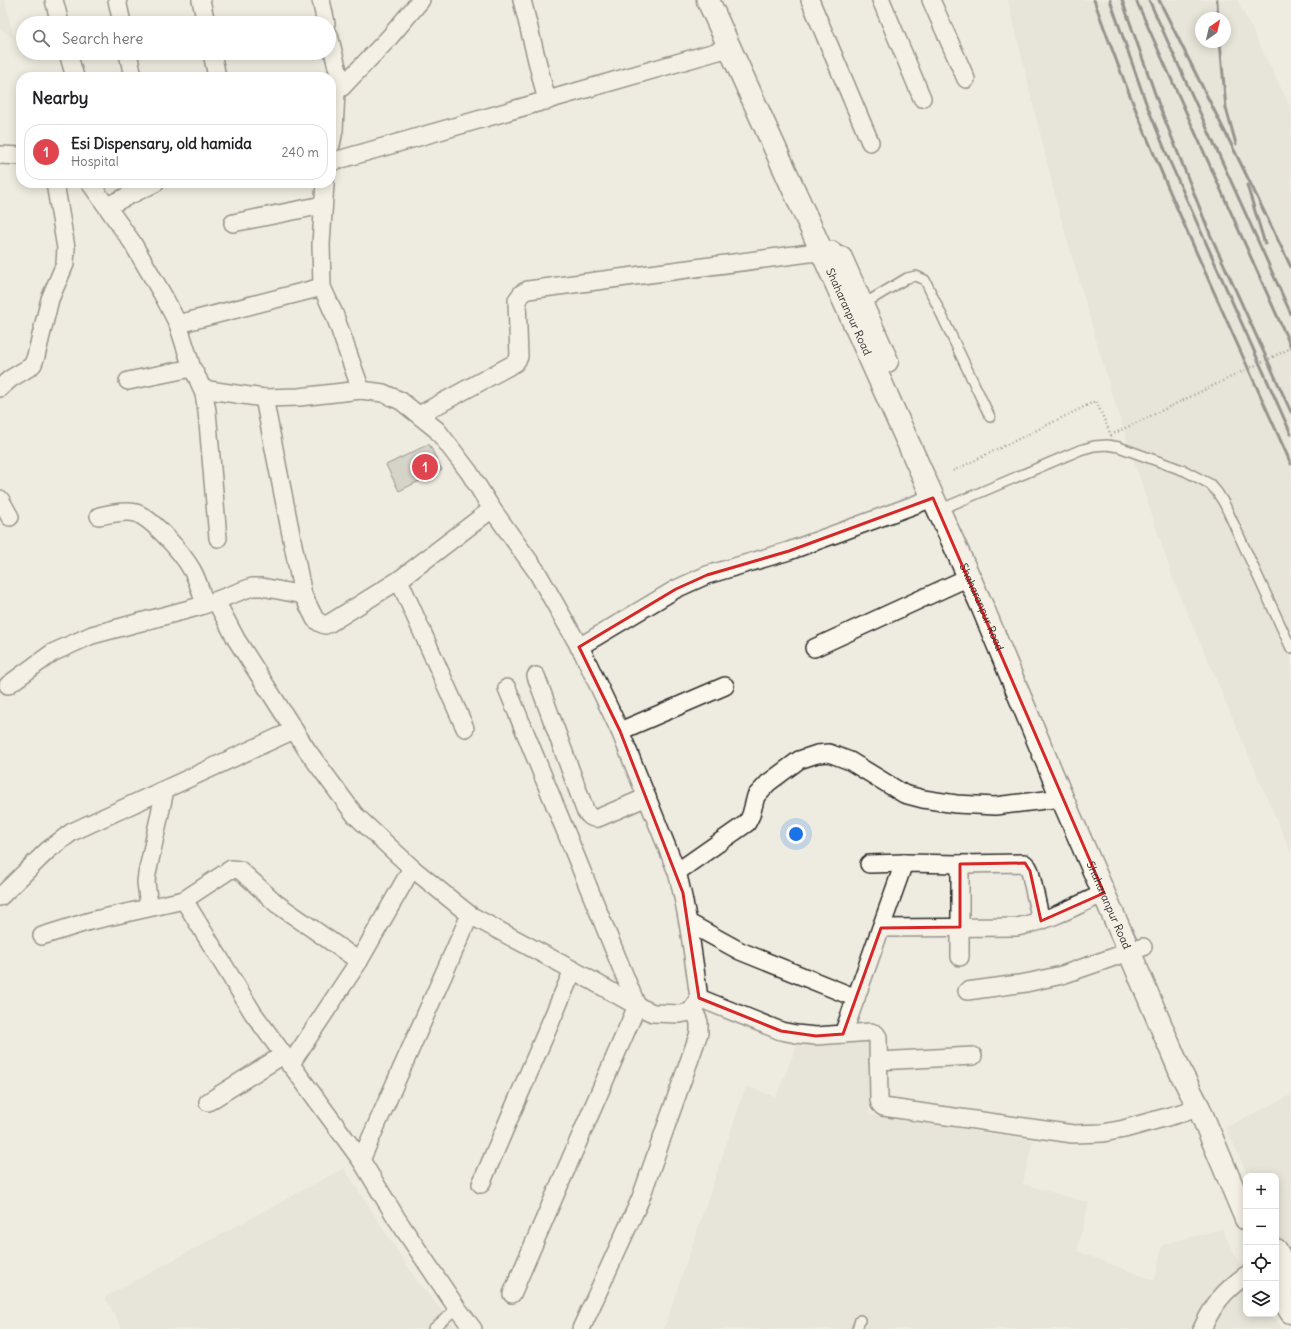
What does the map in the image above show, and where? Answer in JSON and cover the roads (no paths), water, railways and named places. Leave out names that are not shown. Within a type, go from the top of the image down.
[{"type":"main road","name":"Shaharanpur Road","points":[[708,0],[729,48],[829,250],[862,305],[968,577],[1104,893],[1136,949],[1181,1073],[1199,1108],[1243,1212]]},
{"type":"main road","name":"Shaharanpur Road","points":[[723,0],[829,250],[1136,949],[1213,1105],[1243,1177]]},
{"type":"main road","points":[[1279,1256],[1291,1281]]},
{"type":"main road","points":[[1279,1293],[1291,1312]]},
{"type":"street","points":[[54,0],[58,16]]},
{"type":"street","points":[[117,0],[120,16]]},
{"type":"street","points":[[201,0],[204,16]]},
{"type":"street","points":[[321,0],[324,16]]},
{"type":"street","points":[[336,91],[388,39],[421,0]]},
{"type":"street","points":[[522,0],[546,101]]},
{"type":"street","points":[[810,0],[870,142]]},
{"type":"street","points":[[881,0],[922,98]]},
{"type":"street","points":[[931,0],[966,79]]},
{"type":"street","points":[[336,161],[729,48]]},
{"type":"street","points":[[70,60],[74,72]]},
{"type":"street","points":[[129,60],[132,72]]},
{"type":"street","points":[[213,60],[216,72]]},
{"type":"street","points":[[332,60],[334,72]]},
{"type":"street","points":[[0,155],[16,156]]},
{"type":"street","points":[[0,388],[10,379],[33,364],[50,299],[65,264],[66,248],[56,188]]},
{"type":"street","points":[[93,188],[132,242],[164,297],[178,324],[192,368],[202,389],[208,410],[218,538]]},
{"type":"street","points":[[106,206],[144,188]]},
{"type":"street","points":[[325,188],[321,244],[322,287],[335,316],[360,390]]},
{"type":"street","points":[[233,224],[323,205]]},
{"type":"street","points":[[419,415],[518,360],[517,300],[522,293],[528,290],[829,250]]},
{"type":"street","points":[[178,324],[322,287]]},
{"type":"street","points":[[128,381],[192,368]]},
{"type":"street","points":[[202,389],[264,398],[299,397],[360,390],[384,393],[401,402],[437,430],[469,472],[492,509],[537,572],[579,647],[620,731],[647,796],[677,872],[689,923],[696,1003],[700,1027],[697,1040],[640,1200],[581,1329]]},
{"type":"street","points":[[264,398],[303,595],[315,619],[320,623],[325,625],[330,623],[399,580],[492,509]]},
{"type":"street","points":[[0,499],[10,517]]},
{"type":"street","points":[[579,647],[676,589],[707,575],[940,504]]},
{"type":"street","points":[[99,516],[124,512],[135,513],[151,522],[175,547],[192,570],[210,602],[236,639],[307,750],[355,815],[412,868],[470,915],[574,970],[637,1006],[653,1013],[668,1015],[690,1012],[696,1003]]},
{"type":"street","points":[[814,648],[968,577]]},
{"type":"street","points":[[399,580],[464,728]]},
{"type":"street","points":[[8,685],[52,653],[92,635],[210,602],[252,587],[303,595]]},
{"type":"street","points":[[536,676],[585,810],[590,817],[598,818],[647,796]]},
{"type":"street","points":[[620,731],[725,686]]},
{"type":"street","points":[[506,688],[637,1006],[512,1294]]},
{"type":"street","points":[[0,897],[48,850],[72,832],[294,730]]},
{"type":"street","points":[[677,872],[747,822],[751,815],[756,796],[768,782],[799,760],[817,754],[835,754],[850,761],[904,794],[923,800],[956,804],[995,806],[1062,798]]},
{"type":"street","points":[[149,907],[146,882],[147,874],[165,790]]},
{"type":"street","points":[[843,1034],[904,863]]},
{"type":"street","points":[[869,864],[1026,864],[1030,871],[1041,921]]},
{"type":"street","points":[[960,864],[960,957]]},
{"type":"street","points":[[42,936],[90,921],[184,900],[231,868],[238,869],[277,904],[359,961]]},
{"type":"street","points":[[208,1102],[286,1060],[359,961],[412,868]]},
{"type":"street","points":[[881,928],[1016,927],[1041,921],[1104,893]]},
{"type":"street","points":[[184,900],[253,1013],[286,1060],[309,1088],[361,1160],[397,1219],[457,1308],[473,1329]]},
{"type":"street","points":[[361,1160],[470,915]]},
{"type":"street","points":[[689,923],[740,951],[856,998]]},
{"type":"street","points":[[967,991],[1026,983],[1062,974],[1136,949]]},
{"type":"street","points":[[481,1184],[574,970]]},
{"type":"street","points":[[696,1003],[781,1031],[803,1035],[871,1032],[876,1034],[878,1037],[879,1100],[880,1104],[884,1107],[1081,1134],[1103,1133],[1117,1130],[1199,1108]]},
{"type":"street","points":[[878,1061],[973,1056]]},
{"type":"street","points":[[1202,1329],[1211,1309],[1218,1299],[1243,1277]]},
{"type":"lane","points":[[862,305],[907,278],[916,276],[925,280],[990,417]]},
{"type":"lane","points":[[940,504],[1094,446],[1119,447],[1184,471],[1210,484],[1221,497],[1291,648]]},
{"type":"lane","points":[[433,1329],[457,1308]]},
{"type":"railway","points":[[1094,0],[1163,176],[1291,464]]},
{"type":"railway","points":[[1110,0],[1146,103],[1170,162],[1291,434]]},
{"type":"railway","points":[[1122,0],[1159,105],[1210,234],[1291,412]]},
{"type":"railway","points":[[1136,0],[1291,347]]},
{"type":"railway","points":[[1149,0],[1291,314]]},
{"type":"railway","points":[[1159,0],[1291,267]]},
{"type":"railway","points":[[1217,0],[1218,12]]},
{"type":"railway","points":[[1221,48],[1226,108],[1236,144]]},
{"type":"railway","points":[[1247,185],[1265,244]]},
{"type":"place","name":"Esi Dispensary, old hamida","points":[[425,467]]}]
